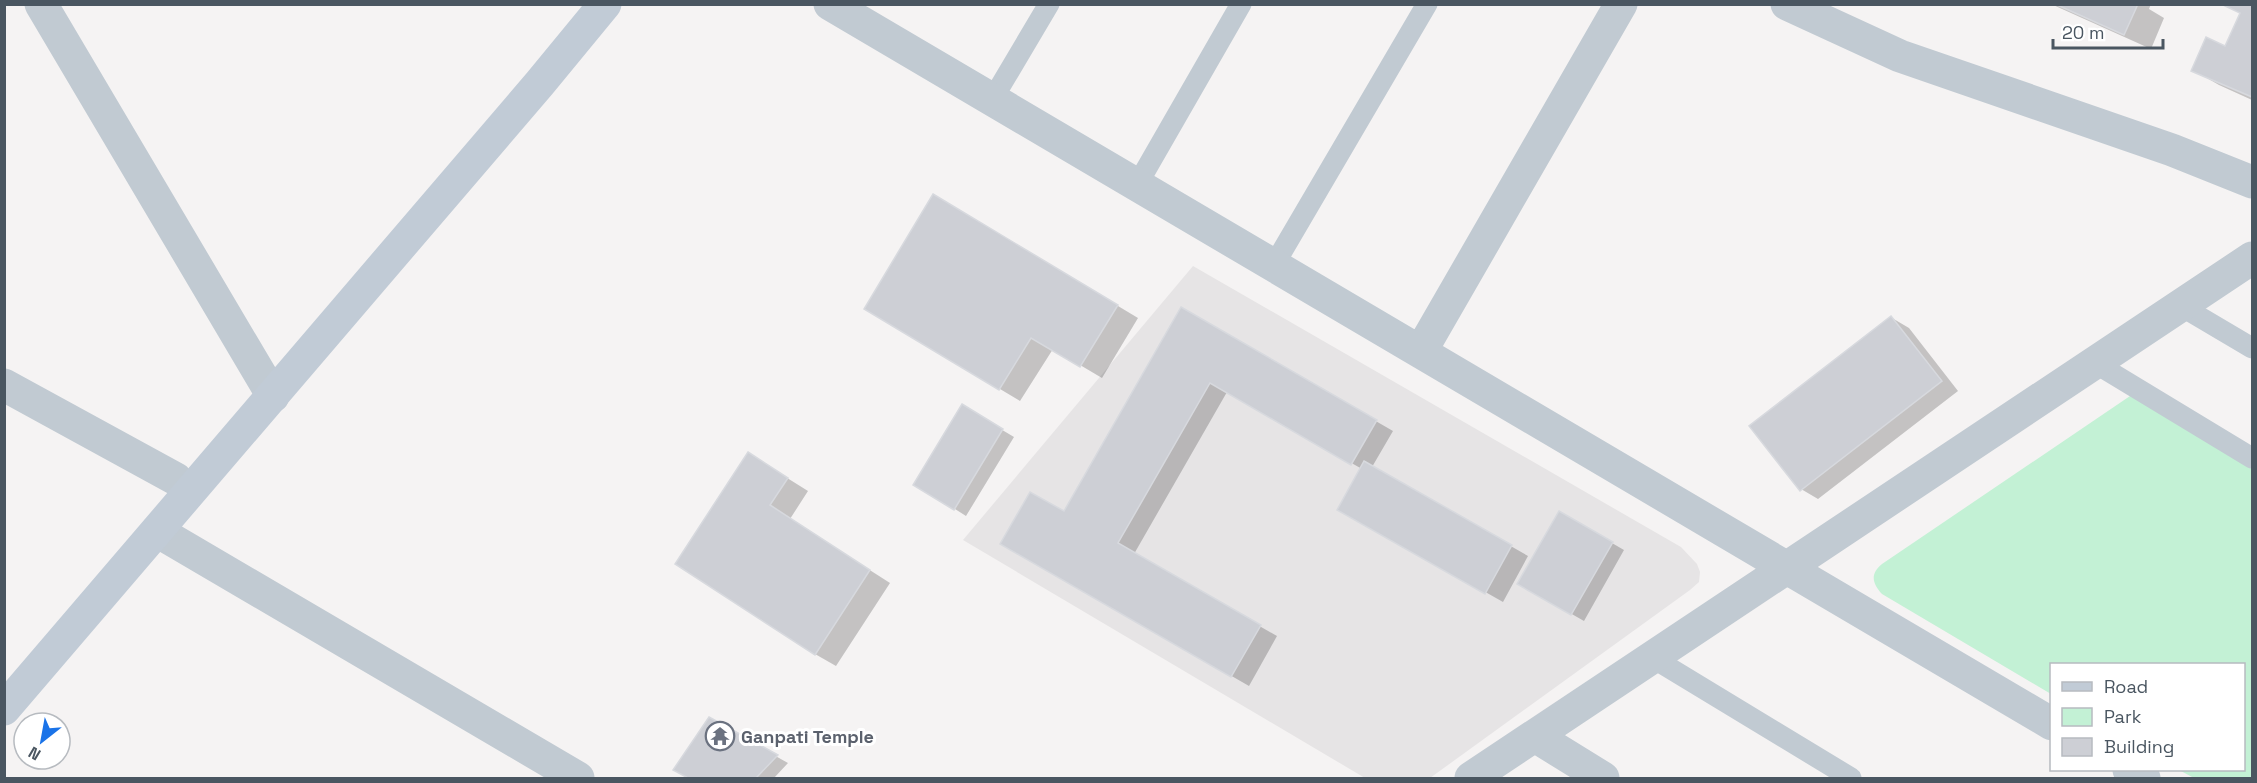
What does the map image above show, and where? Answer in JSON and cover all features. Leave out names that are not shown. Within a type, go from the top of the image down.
[{"type":"main road","points":[[4,709],[157,531],[268,387],[580,4]]},
{"type":"main road","points":[[4,680],[176,479],[268,387],[540,83],[604,4]]},
{"type":"street","points":[[41,4],[268,387]]},
{"type":"street","points":[[1421,351],[1621,4]]},
{"type":"street","points":[[1787,4],[1900,56],[2172,150],[2253,182]]},
{"type":"street","points":[[850,9],[992,100],[2050,723]]},
{"type":"street","points":[[1472,778],[2253,258]]},
{"type":"street","points":[[4,385],[176,479]]},
{"type":"street","points":[[157,531],[578,778]]},
{"type":"street","points":[[1534,736],[1603,778]]},
{"type":"lane","points":[[992,100],[1049,4]]},
{"type":"lane","points":[[1137,185],[1241,4]]},
{"type":"lane","points":[[1274,265],[1427,4]]},
{"type":"lane","points":[[2181,306],[2253,348]]},
{"type":"lane","points":[[2095,363],[2253,458]]},
{"type":"lane","points":[[1653,658],[1851,778]]},
{"type":"shaded area","points":[[1193,266],[1681,547],[1697,564],[1700,572],[1699,582],[1430,778],[1365,778],[963,540]]},
{"type":"green space","points":[[2133,394],[2252,466],[2252,778],[2194,778],[2181,771],[2245,771],[2245,663],[2050,663],[2050,693],[1882,594],[1874,582],[1874,575],[1882,564]]},
{"type":"building","points":[[2055,4],[2138,4],[2124,35]]},
{"type":"building","points":[[2221,4],[2252,4],[2252,97],[2191,71],[2206,37],[2225,46],[2240,13]]},
{"type":"building","points":[[933,194],[1118,305],[1080,367],[1031,338],[999,390],[864,309]]},
{"type":"building","points":[[1181,307],[1377,420],[1351,465],[1210,383],[1118,543],[1261,625],[1231,677],[1000,544],[1030,492],[1064,511]]},
{"type":"building","points":[[1891,316],[1942,381],[1800,491],[1749,426]]},
{"type":"building","points":[[962,404],[1003,429],[954,510],[913,485]]},
{"type":"building","points":[[748,452],[788,478],[770,505],[870,570],[815,655],[675,564]]},
{"type":"building","points":[[1364,461],[1512,545],[1485,594],[1337,510]]},
{"type":"building","points":[[1559,511],[1613,542],[1571,615],[1517,584]]},
{"type":"building","name":"Ganpati Temple","points":[[709,717],[778,755],[756,778],[688,778],[673,770]]},
{"type":"place","name":"Ganpati Temple","points":[[720,736]]}]
